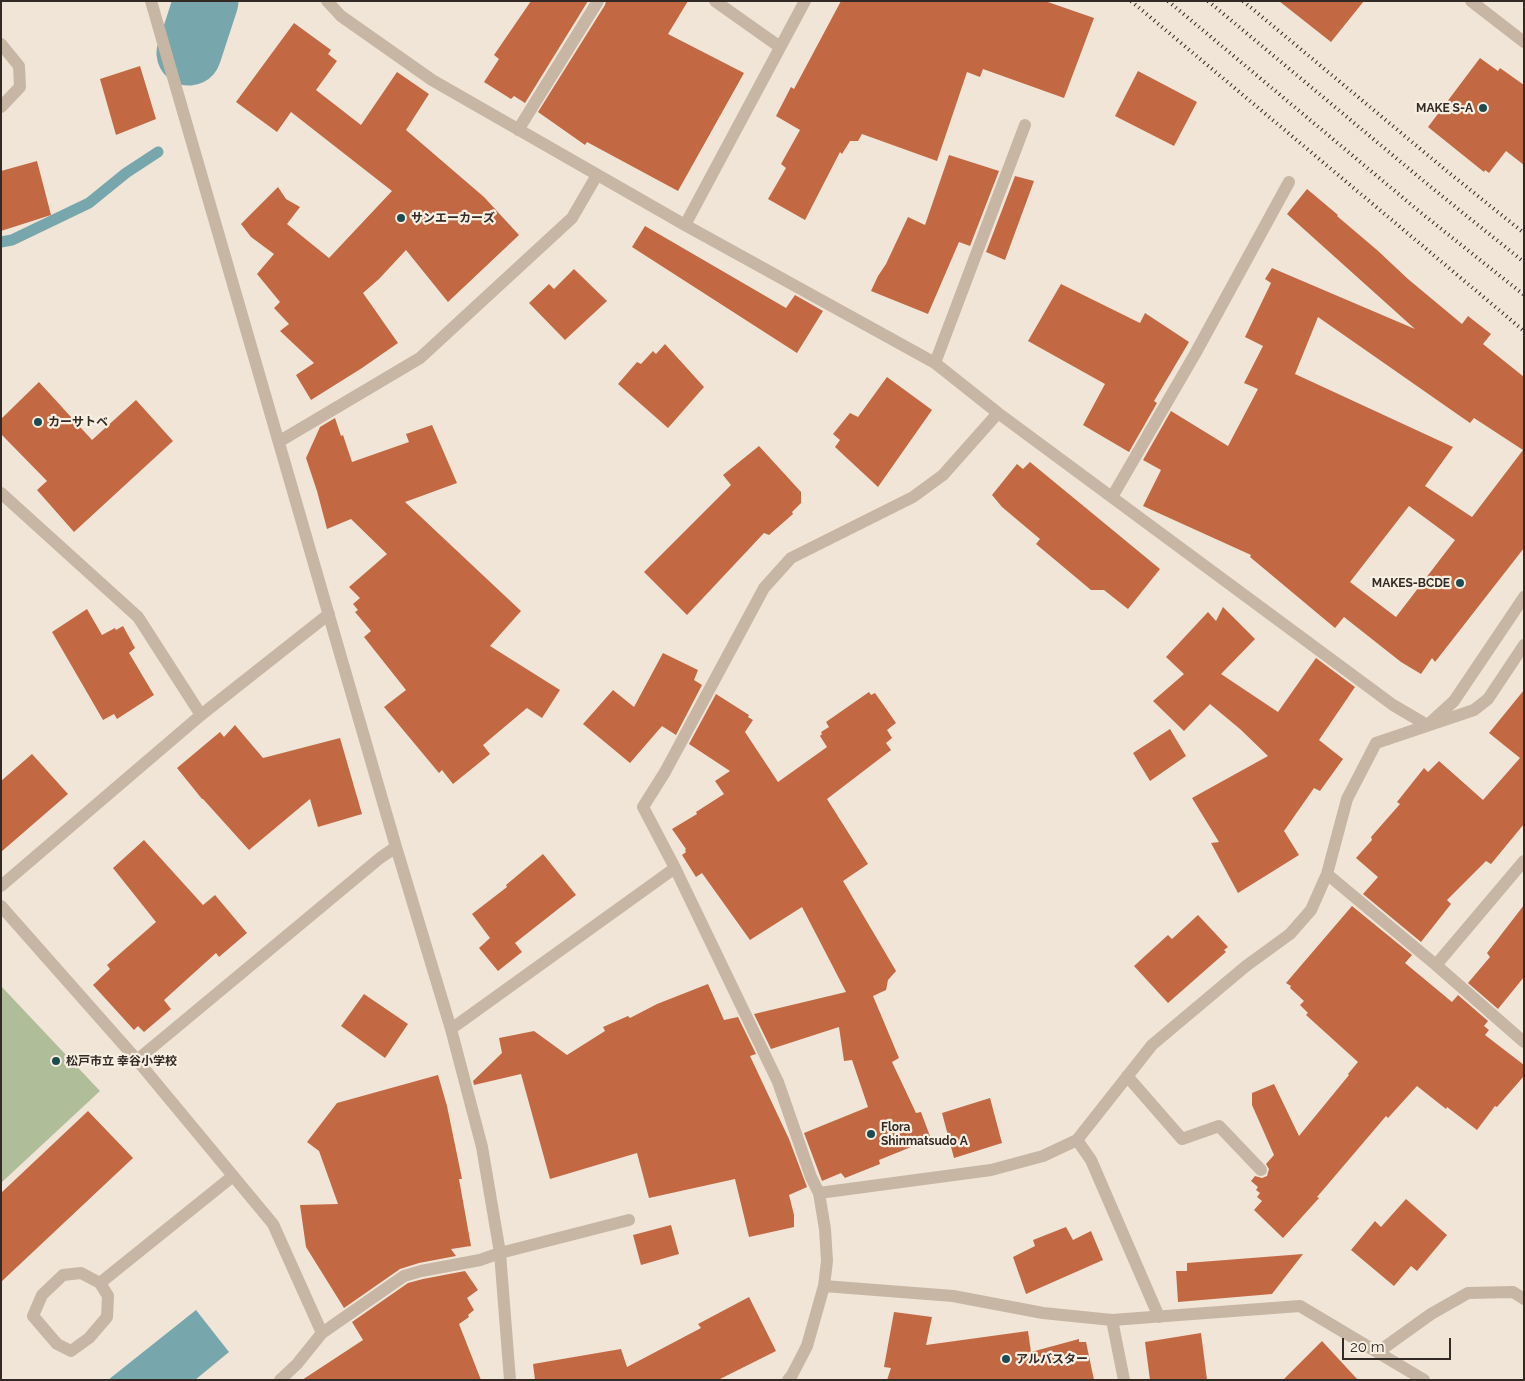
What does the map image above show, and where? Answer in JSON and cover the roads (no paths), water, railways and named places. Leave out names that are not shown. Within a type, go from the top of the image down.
[{"type":"street","points":[[151,1],[280,441],[396,847],[451,1029],[482,1148],[500,1253],[510,1380]]},
{"type":"street","points":[[328,1],[341,16],[432,80],[685,225],[935,363],[998,413],[1393,705],[1427,725]]},
{"type":"street","points":[[518,130],[598,1]]},
{"type":"street","points":[[715,1],[780,47]]},
{"type":"street","points":[[685,225],[804,1]]},
{"type":"street","points":[[1471,1],[1524,42]]},
{"type":"street","points":[[1,44],[20,66],[20,86],[1,107]]},
{"type":"street","points":[[935,363],[1025,125]]},
{"type":"street","points":[[280,441],[420,358],[572,218],[597,175]]},
{"type":"street","points":[[1112,497],[1195,354],[1289,182]]},
{"type":"street","points":[[788,1380],[807,1346],[824,1286],[827,1261],[825,1229],[818,1193],[778,1082],[675,868],[643,807],[665,772],[764,588],[791,558],[913,497],[943,475],[998,413]]},
{"type":"street","points":[[1,493],[138,618],[201,715]]},
{"type":"street","points":[[1427,725],[1454,701],[1524,597]]},
{"type":"street","points":[[1,886],[201,715],[329,614]]},
{"type":"street","points":[[818,1193],[991,1170],[1043,1156],[1077,1140],[1152,1045],[1246,966],[1290,934],[1311,910],[1327,874],[1347,799],[1376,743],[1474,710],[1488,699],[1524,645]]},
{"type":"street","points":[[137,1060],[380,858],[396,847]]},
{"type":"street","points":[[1436,965],[1524,861]]},
{"type":"street","points":[[451,1029],[675,868]]},
{"type":"street","points":[[1327,874],[1524,1042]]},
{"type":"street","points":[[1,906],[137,1060],[273,1224],[322,1333]]},
{"type":"street","points":[[1127,1076],[1182,1139],[1219,1126],[1261,1170]]},
{"type":"street","points":[[1077,1140],[1091,1160],[1159,1317]]},
{"type":"street","points":[[100,1283],[233,1176]]},
{"type":"street","points":[[280,1380],[297,1364],[322,1333],[404,1276],[480,1260],[500,1253],[629,1220]]},
{"type":"street","points":[[82,1273],[100,1283],[108,1296],[107,1317],[89,1338],[72,1350],[57,1344],[33,1316],[42,1295],[63,1275],[82,1273]]},
{"type":"street","points":[[824,1286],[953,1296],[1043,1313],[1112,1320],[1300,1306],[1424,1380]]},
{"type":"street","points":[[1378,1352],[1431,1314],[1468,1293],[1513,1292],[1524,1299]]},
{"type":"street","points":[[1112,1320],[1124,1380]]},
{"type":"water","points":[[196,1310],[229,1352],[195,1380],[108,1380]]},
{"type":"waterway","points":[[189,53],[206,1]]},
{"type":"waterway","points":[[1,242],[12,240],[89,203],[126,173],[158,152]]},
{"type":"railway","points":[[1131,1],[1524,331]]},
{"type":"railway","points":[[1168,1],[1420,212],[1524,295]]},
{"type":"railway","points":[[1208,1],[1432,188],[1524,262]]},
{"type":"railway","points":[[1243,1],[1524,233]]},
{"type":"place","name":"MAKE S-A","points":[[1483,108]]},
{"type":"place","name":"サンエーカーズ","points":[[401,218]]},
{"type":"place","name":"カーサトベ","points":[[38,422]]},
{"type":"place","name":"MAKES-BCDE","points":[[1460,583]]},
{"type":"place","name":"松戸市立 幸谷小学校","points":[[56,1061]]},
{"type":"place","name":"Flora Shinmatsudo A","points":[[871,1134]]},
{"type":"place","name":"アルバスター","points":[[1006,1359]]}]
